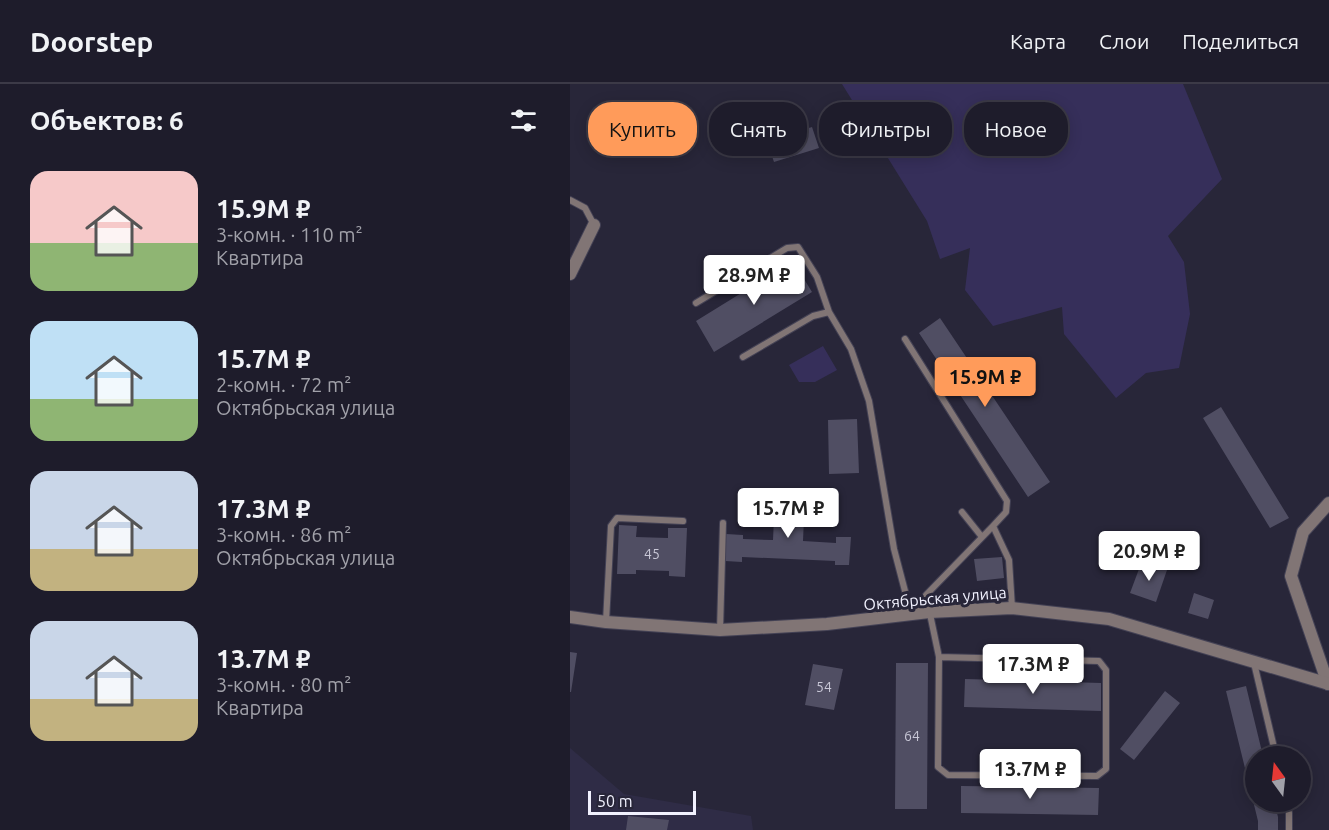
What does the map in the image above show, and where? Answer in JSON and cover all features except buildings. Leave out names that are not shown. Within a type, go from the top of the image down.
[{"type":"street","points":[[570,274],[594,225]]},
{"type":"street","points":[[1328,684],[1291,576],[1303,532],[1329,503]]},
{"type":"street","name":"Октябрьская улица","points":[[570,617],[606,622],[720,630],[827,624],[929,612],[1012,608],[1109,619],[1328,684]]},
{"type":"lane","points":[[570,200],[585,208],[594,225]]},
{"type":"lane","points":[[696,303],[787,248],[798,247],[817,277],[829,312],[852,349],[869,401],[894,549],[911,614]]},
{"type":"lane","points":[[743,357],[813,316],[829,312]]},
{"type":"lane","points":[[905,339],[1007,501],[1006,512],[926,595],[939,657],[938,766],[948,775],[1097,776],[1106,769],[1106,670],[1099,661],[939,657]]},
{"type":"lane","points":[[962,512],[982,537]]},
{"type":"lane","points":[[606,622],[611,526],[617,518],[683,521]]},
{"type":"lane","points":[[720,630],[723,523]]},
{"type":"lane","points":[[993,526],[1009,560],[1012,608]]},
{"type":"lane","points":[[1254,662],[1274,746]]},
{"type":"lane","points":[[1289,812],[1289,830]]},
{"type":"shaded area","points":[[842,84],[1183,84],[1222,179],[1168,236],[1184,262],[1190,314],[1179,368],[1146,373],[1116,398],[1064,334],[1062,307],[993,326],[965,290],[970,248],[940,259],[927,221],[887,156],[952,156],[952,102],[853,102]]},
{"type":"shaded area","points":[[823,346],[837,370],[815,382],[799,382],[789,365]]},
{"type":"shaded area","points":[[570,748],[624,794],[751,816],[753,830],[570,830]]}]
